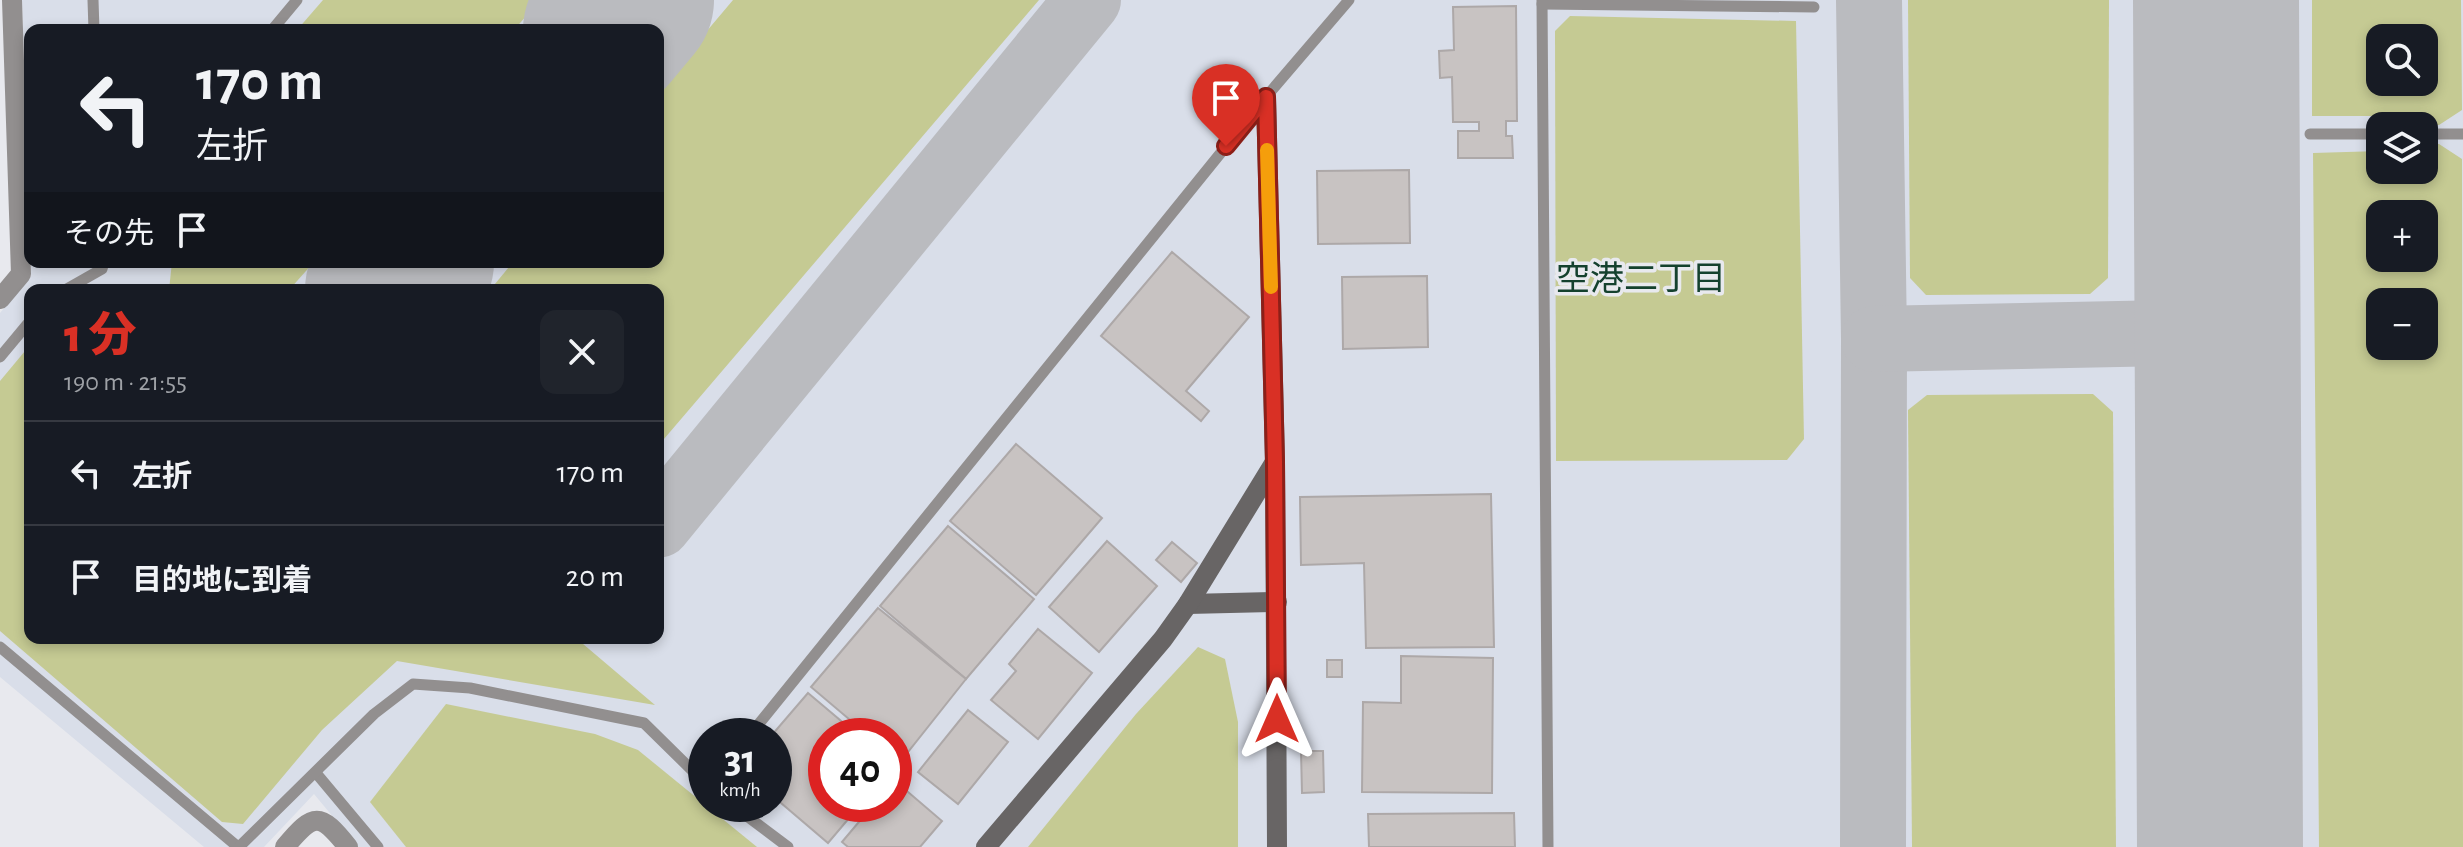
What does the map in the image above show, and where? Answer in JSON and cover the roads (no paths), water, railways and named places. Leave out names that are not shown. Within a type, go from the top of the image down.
[{"type":"street","points":[[0,299],[21,274],[12,0]]},
{"type":"street","points":[[1266,97],[1275,462],[1277,847]]},
{"type":"street","points":[[986,847],[1163,639],[1188,604],[1275,462]]},
{"type":"street","points":[[1188,604],[1277,602]]},
{"type":"street","points":[[285,847],[304,824],[316,819],[329,823],[348,847]]},
{"type":"lane","points":[[93,0],[94,24]]},
{"type":"lane","points":[[277,24],[297,0]]},
{"type":"lane","points":[[764,718],[1266,97],[1349,0]]},
{"type":"lane","points":[[1548,847],[1542,2],[1814,7]]},
{"type":"lane","points":[[2310,134],[2366,134]]},
{"type":"lane","points":[[2438,134],[2463,134]]},
{"type":"lane","points":[[74,284],[97,268]]},
{"type":"lane","points":[[0,357],[24,328]]},
{"type":"lane","points":[[0,647],[239,847],[374,714],[413,684],[470,688],[644,723],[688,766]]},
{"type":"lane","points":[[316,773],[378,847]]},
{"type":"lane","points":[[755,822],[788,847]]},
{"type":"district","name":"空港二丁目","points":[[1641,278]]}]
